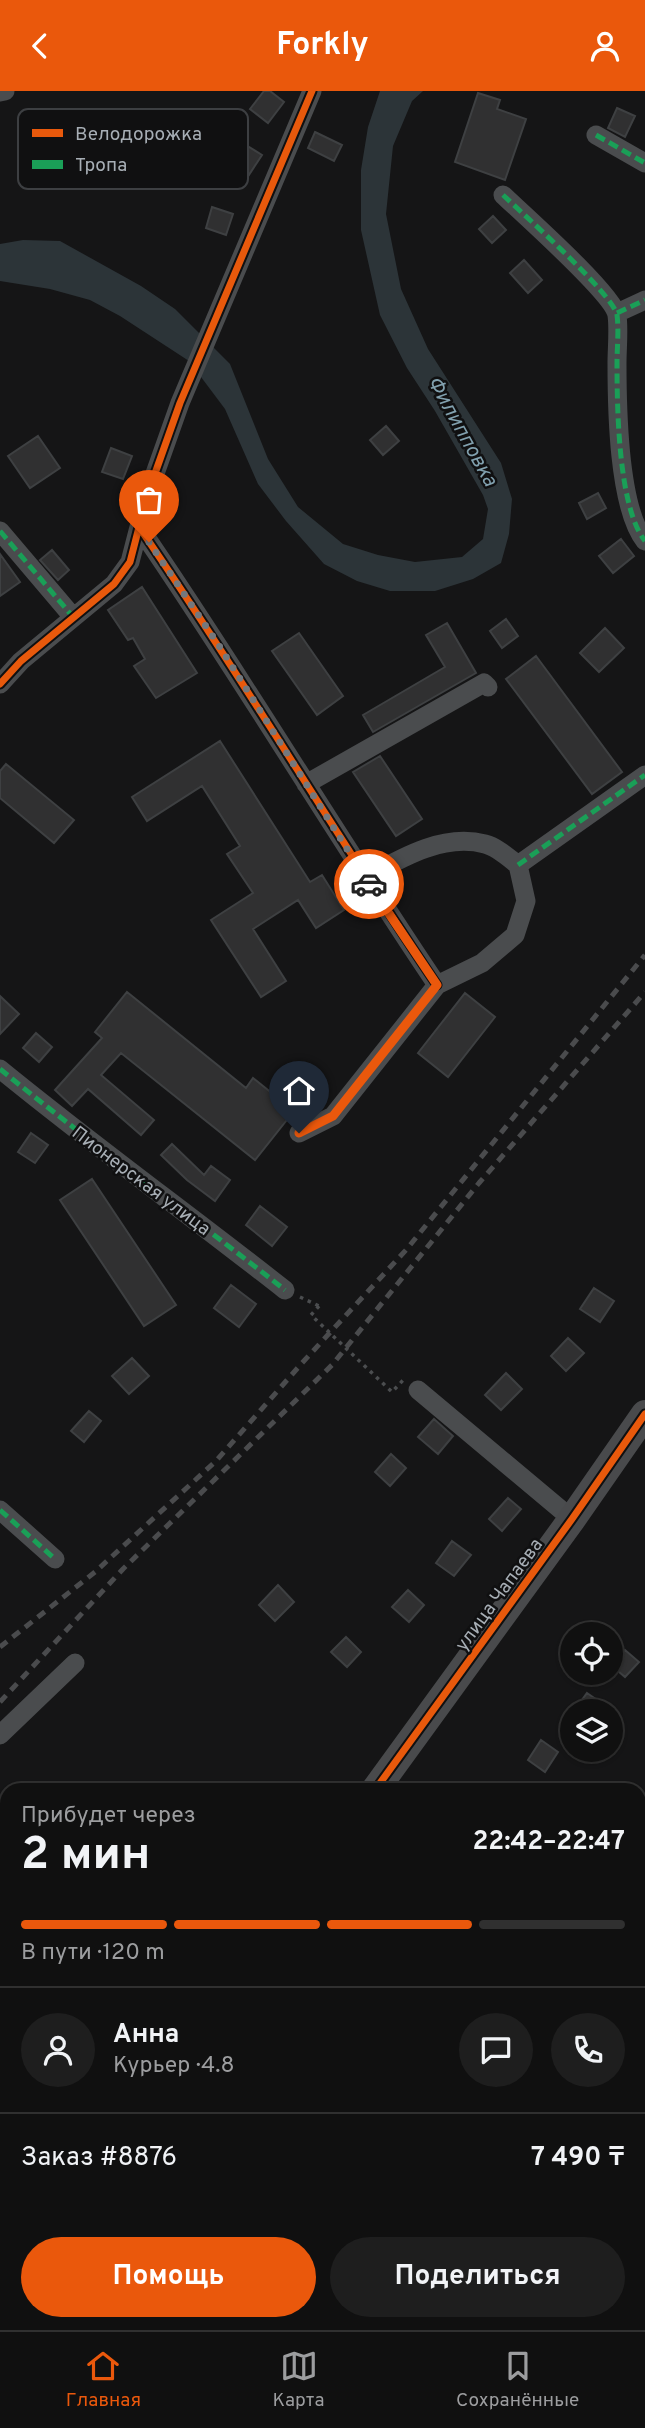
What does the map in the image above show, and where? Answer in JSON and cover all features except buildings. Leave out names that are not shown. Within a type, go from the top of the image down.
[{"type":"street","points":[[0,92],[5,91]]},
{"type":"street","points":[[0,684],[21,661],[114,584],[130,562],[147,496],[180,403],[312,91]]},
{"type":"street","points":[[596,135],[645,163]]},
{"type":"street","points":[[503,195],[602,291],[617,313],[619,442],[627,493],[639,534],[645,541]]},
{"type":"street","points":[[617,313],[645,300]]},
{"type":"street","points":[[139,527],[220,647],[365,878],[437,985]]},
{"type":"street","points":[[0,531],[74,617]]},
{"type":"street","points":[[306,784],[484,683],[488,687]]},
{"type":"street","points":[[518,865],[645,775]]},
{"type":"street","points":[[299,1133],[333,1116],[437,985],[482,963],[515,935],[526,901],[518,865],[488,845],[457,840],[413,852],[365,878]]},
{"type":"street","name":"Пионерская улица","points":[[0,1069],[285,1290]]},
{"type":"street","points":[[412,1384],[572,1519]]},
{"type":"street","name":"улица Чапаева","points":[[380,1783],[645,1414]]},
{"type":"street","points":[[0,1510],[55,1559]]},
{"type":"street","points":[[0,1735],[75,1663]]},
{"type":"path","points":[[319,1306],[311,1315],[392,1392],[412,1384]]},
{"type":"water","name":"Филипповка","points":[[380,91],[423,91],[412,101],[393,146],[386,214],[401,289],[428,349],[501,463],[512,499],[509,534],[501,563],[473,579],[435,591],[390,591],[357,581],[324,564],[258,484],[225,409],[189,361],[120,316],[90,300],[50,289],[0,281],[0,244],[23,240],[60,241],[141,286],[175,309],[230,364],[268,459],[298,507],[343,544],[378,555],[415,562],[462,557],[483,539],[488,509],[483,495],[407,368],[380,315],[361,230],[361,170],[368,127]]},
{"type":"railway","points":[[0,1647],[95,1572],[216,1461],[406,1250],[645,955]]},
{"type":"railway","points":[[0,1702],[123,1569],[332,1365],[479,1183],[645,992]]},
{"type":"marked path","points":[[596,135],[645,163]]},
{"type":"marked path","points":[[503,195],[584,273],[612,305],[617,315],[618,404],[624,481],[629,505],[645,541]]},
{"type":"marked path","points":[[617,313],[645,300]]},
{"type":"marked path","points":[[0,531],[73,617]]},
{"type":"marked path","points":[[518,865],[645,775]]},
{"type":"marked path","points":[[0,1069],[285,1290]]},
{"type":"marked path","points":[[0,1510],[55,1559]]},
{"type":"cycle path","points":[[0,684],[21,661],[114,584],[130,562],[147,496],[180,403],[312,91]]},
{"type":"cycle path","points":[[139,527],[437,985]]},
{"type":"cycle path","points":[[380,1783],[645,1414]]},
{"type":"way so far","points":[[149,542],[220,647],[369,884]]},
{"type":"route","points":[[299,1133],[333,1116],[437,985],[369,884]]}]
